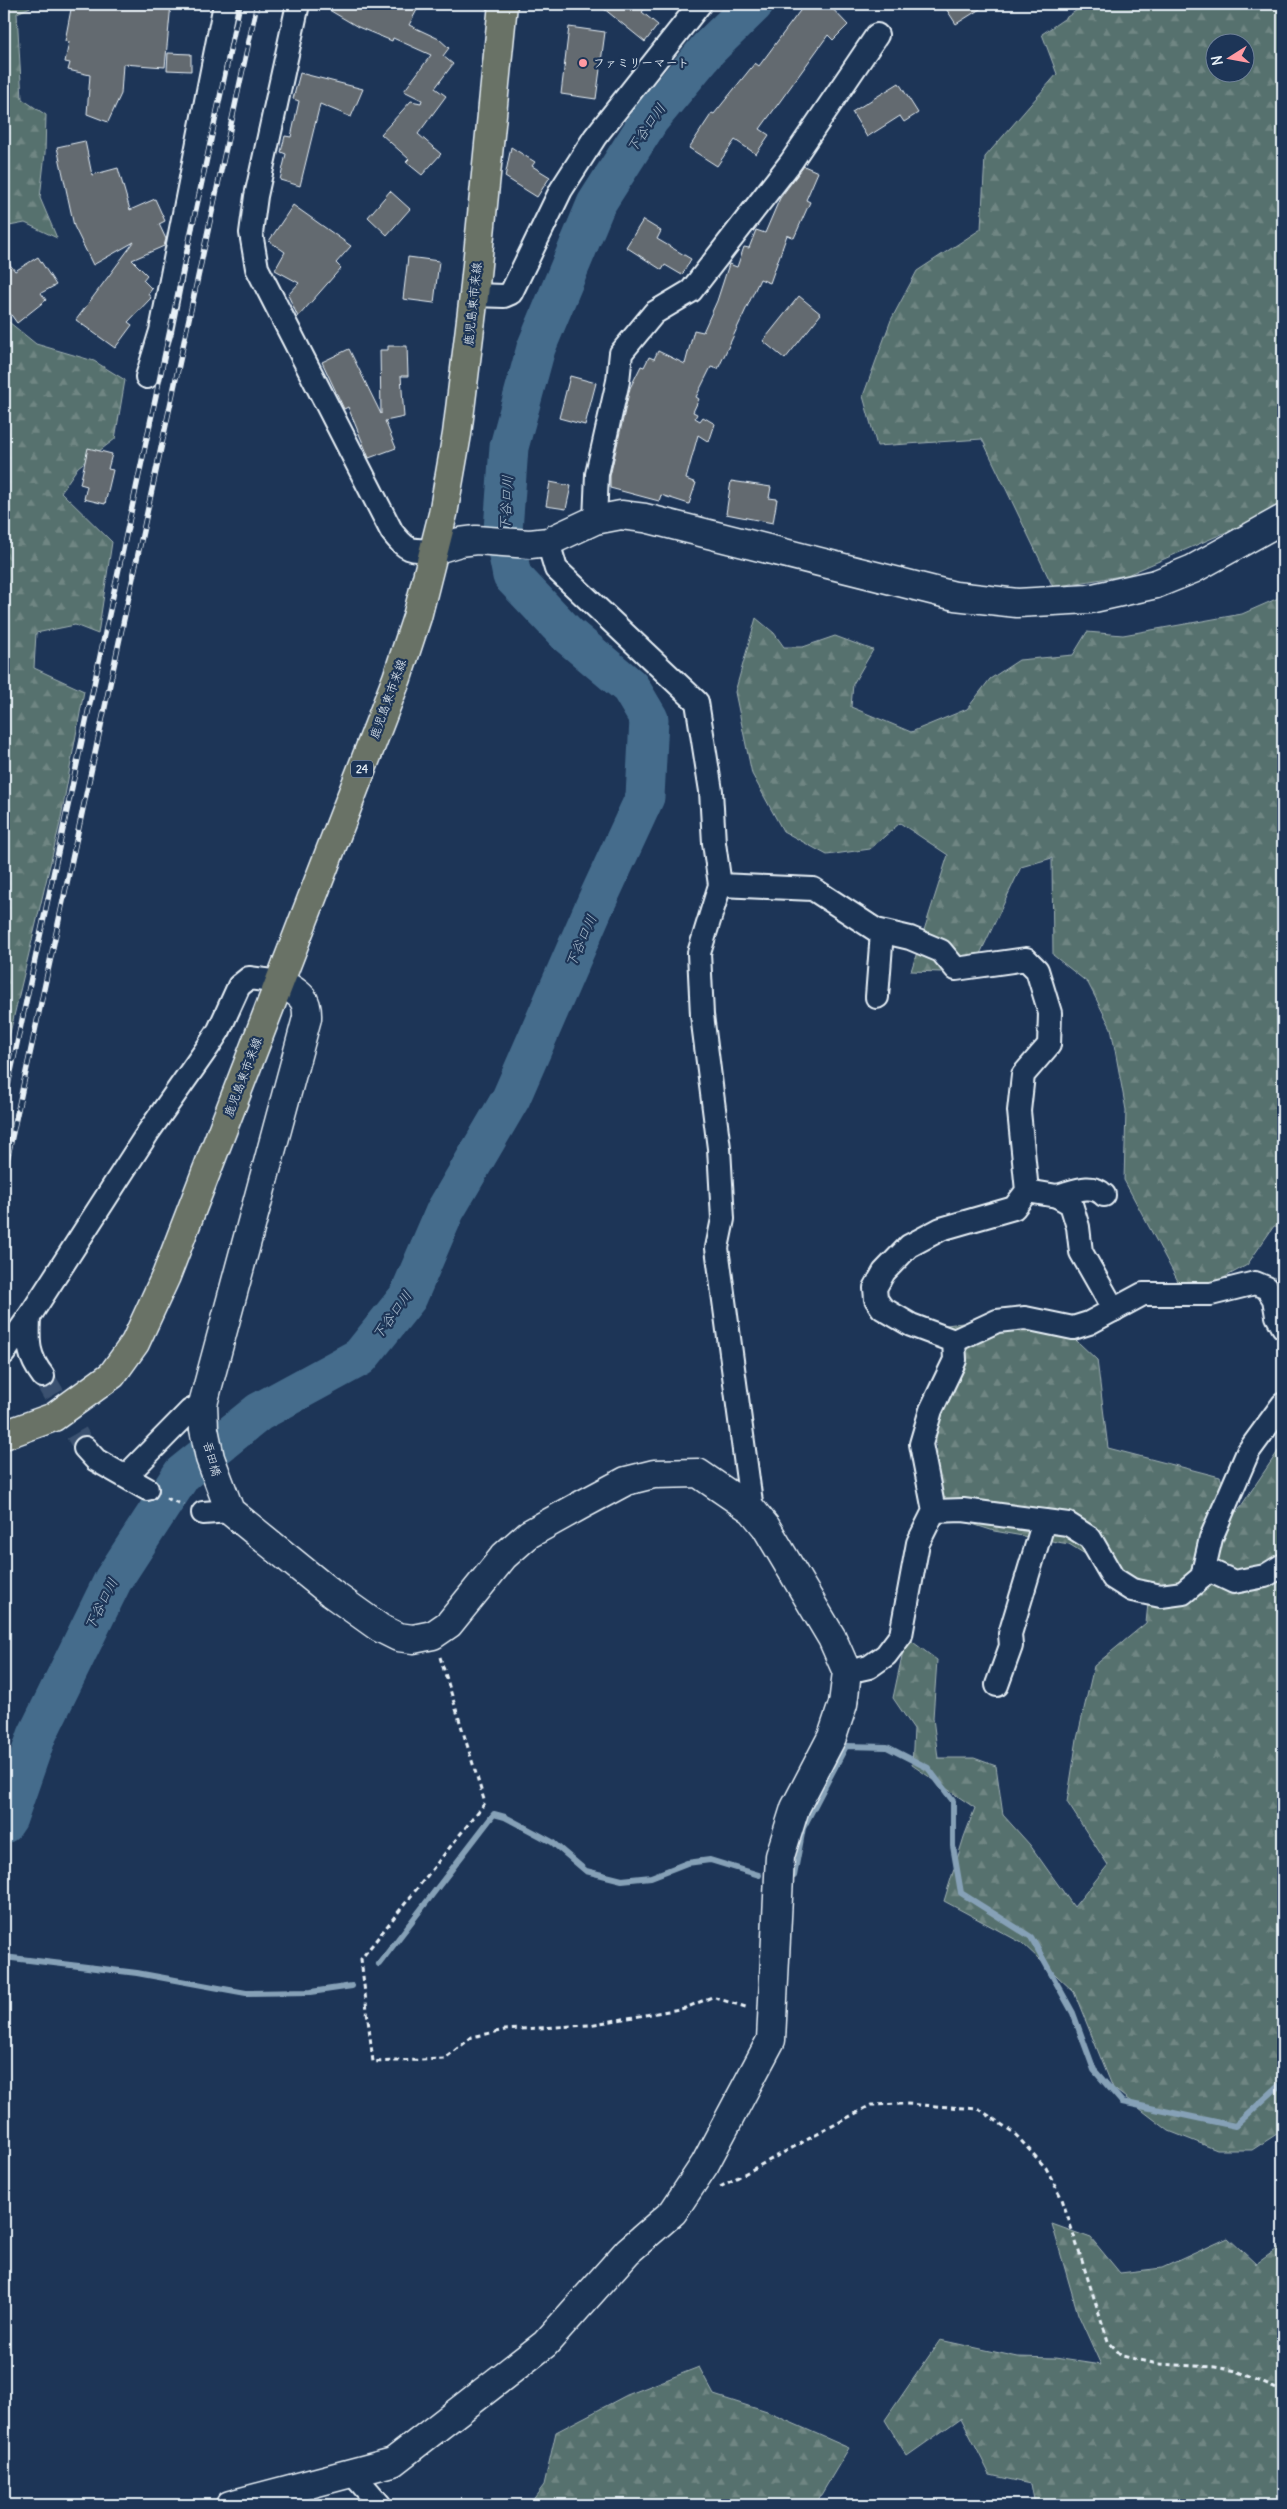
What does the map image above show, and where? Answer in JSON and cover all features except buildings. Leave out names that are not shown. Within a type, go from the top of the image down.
[{"type":"main road","name":"鹿児島東市来線","points":[[4,1436],[54,1417],[112,1374],[135,1343],[166,1276],[397,678],[417,618],[443,514],[457,434],[474,295],[503,4]]},
{"type":"street","points":[[147,377],[161,331],[225,4]]},
{"type":"street","points":[[298,4],[256,196],[251,233],[257,268],[392,532],[411,551],[434,550],[460,542],[476,540],[539,543],[596,520],[622,516],[645,518],[955,596],[1017,603],[1044,603],[1088,600],[1156,584],[1193,569],[1283,519]]},
{"type":"street","points":[[474,295],[504,296],[511,293],[561,190],[595,137],[700,4]]},
{"type":"street","points":[[596,520],[597,474],[618,381],[621,353],[654,313],[692,291],[796,155],[877,35]]},
{"type":"street","points":[[539,543],[556,569],[697,702],[711,791],[714,843],[720,885],[699,953],[702,1015],[719,1148],[723,1219],[716,1248],[752,1510]]},
{"type":"street","points":[[720,885],[813,890],[876,930],[910,938],[941,951],[956,969],[1026,959],[1037,970],[1050,1013],[1049,1045],[1023,1076],[1019,1111],[1027,1191],[1014,1208],[941,1229],[909,1246],[884,1272],[875,1288],[876,1299],[882,1308],[911,1325],[954,1341],[997,1321],[1025,1318],[1072,1328],[1090,1324],[1143,1294],[1211,1294],[1255,1283],[1267,1288],[1274,1299],[1277,1316],[1283,1327]]},
{"type":"street","points":[[877,997],[882,932]]},
{"type":"street","points":[[4,1353],[149,1131],[219,1030],[239,986],[249,978],[280,982],[303,996],[308,1006],[307,1018],[203,1417],[190,1411],[126,1476]]},
{"type":"street","points":[[1057,1196],[1090,1187],[1099,1189],[1104,1195]]},
{"type":"street","points":[[1027,1191],[1057,1196],[1071,1204],[1078,1227],[1081,1252],[1114,1310]]},
{"type":"street","points":[[29,1317],[28,1343],[32,1360],[43,1376]]},
{"type":"street","points":[[847,1672],[869,1667],[886,1655],[901,1635],[918,1543],[934,1511],[921,1444],[932,1410],[955,1360],[954,1341]]},
{"type":"street","points":[[934,1511],[963,1510],[1068,1524],[1090,1538],[1113,1578],[1132,1590],[1162,1596],[1183,1593],[1202,1577],[1211,1538],[1248,1452],[1283,1404]]},
{"type":"street","name":"吾田橋","points":[[203,1417],[225,1500]]},
{"type":"street","points":[[85,1448],[96,1460],[147,1489]]},
{"type":"street","points":[[203,1513],[225,1500],[330,1592],[380,1628],[398,1637],[413,1639],[433,1635],[449,1624],[504,1556],[529,1534],[626,1481],[654,1474],[698,1473],[752,1510],[766,1527],[832,1638],[847,1672],[843,1704],[832,1737],[795,1808],[780,1856],[771,2040],[705,2164],[673,2212],[628,2251],[545,2344],[393,2462],[230,2505]]},
{"type":"street","points":[[997,1685],[1011,1646],[1010,1634],[1044,1521]]},
{"type":"street","points":[[1204,1568],[1234,1582],[1265,1576],[1283,1565]]},
{"type":"street","points":[[353,2474],[380,2505]]},
{"type":"path","points":[[147,1489],[203,1513]]},
{"type":"path","points":[[433,1635],[485,1803],[361,1959],[373,2062],[444,2060],[472,2037],[505,2030],[589,2025],[686,2008],[712,1997],[772,2015]]},
{"type":"path","points":[[716,2189],[871,2106],[906,2104],[979,2109],[1014,2133],[1046,2168],[1062,2199],[1108,2341],[1122,2356],[1158,2364],[1216,2367],[1237,2371],[1283,2392]]},
{"type":"green space","points":[[4,4],[37,4],[17,13],[22,99],[46,115],[45,153],[40,198],[57,238],[25,223],[4,227]]},
{"type":"green space","points":[[1086,4],[1283,4],[1283,503],[1252,521],[1127,575],[1053,587],[982,439],[877,446],[863,396],[891,320],[917,271],[981,229],[985,157],[1057,74],[1042,34]]},
{"type":"green space","points":[[4,318],[36,344],[94,361],[125,380],[115,439],[78,467],[61,492],[112,542],[98,634],[75,625],[36,633],[34,668],[84,691],[60,823],[4,1058]]},
{"type":"green space","points":[[1283,596],[1283,1227],[1274,1226],[1247,1265],[1187,1298],[1124,1180],[1126,1110],[1111,1028],[1088,983],[1053,955],[1052,858],[1021,867],[971,973],[911,971],[948,855],[900,823],[870,849],[827,855],[783,831],[752,774],[735,692],[756,618],[774,633],[784,647],[803,647],[835,636],[873,650],[853,684],[851,707],[911,732],[967,709],[990,679],[1019,660],[1073,655],[1087,632],[1123,635],[1242,614]]},
{"type":"green space","points":[[963,1323],[982,1327],[1061,1326],[1097,1360],[1108,1448],[1220,1477],[1237,1512],[1283,1444],[1283,2130],[1252,2150],[1217,2150],[1169,2131],[1113,2088],[1074,1992],[1022,1943],[944,1901],[975,1808],[912,1765],[914,1729],[893,1698],[906,1637],[937,1660],[933,1718],[938,1758],[974,1758],[996,1766],[1003,1815],[1030,1845],[1074,1907],[1108,1865],[1067,1802],[1077,1739],[1094,1666],[1146,1623],[1149,1594],[1069,1544],[994,1531],[941,1514],[935,1427],[965,1354],[921,1328]]},
{"type":"green space","points":[[1052,2224],[1091,2238],[1120,2273],[1162,2268],[1228,2238],[1256,2264],[1283,2245],[1283,2505],[1035,2505],[1031,2484],[990,2475],[961,2418],[907,2456],[885,2420],[940,2340],[1018,2357],[1055,2358],[1101,2365],[1078,2314]]},
{"type":"green space","points":[[699,2367],[714,2395],[767,2412],[849,2448],[815,2505],[529,2505],[544,2485],[556,2432],[627,2395]]},
{"type":"waterway","name":"下谷口川","points":[[4,1824],[8,1818],[37,1735],[113,1580],[182,1474],[259,1412],[360,1357],[408,1297],[445,1211],[511,1098],[595,905],[645,797],[649,719],[630,687],[568,635],[512,576],[503,530],[509,447],[536,348],[596,204],[650,119],[708,49],[754,4]]},
{"type":"waterway","points":[[794,1876],[803,1828],[846,1746],[887,1747],[928,1768],[953,1801],[953,1846],[961,1893],[1031,1937],[1073,2013],[1094,2070],[1122,2102],[1235,2126],[1283,2082]]},
{"type":"waterway","points":[[379,1964],[494,1814],[505,1817],[552,1842],[586,1871],[622,1880],[651,1877],[687,1863],[710,1860],[759,1875]]},
{"type":"waterway","points":[[4,1957],[137,1973],[246,1993],[311,1992],[352,1986]]},
{"type":"tunnel","points":[[43,1376],[85,1448]]},
{"type":"railway","points":[[4,1104],[240,4]]},
{"type":"railway","points":[[4,1174],[257,4]]},
{"type":"place","name":"ファミリーマート","points":[[583,63]]}]
